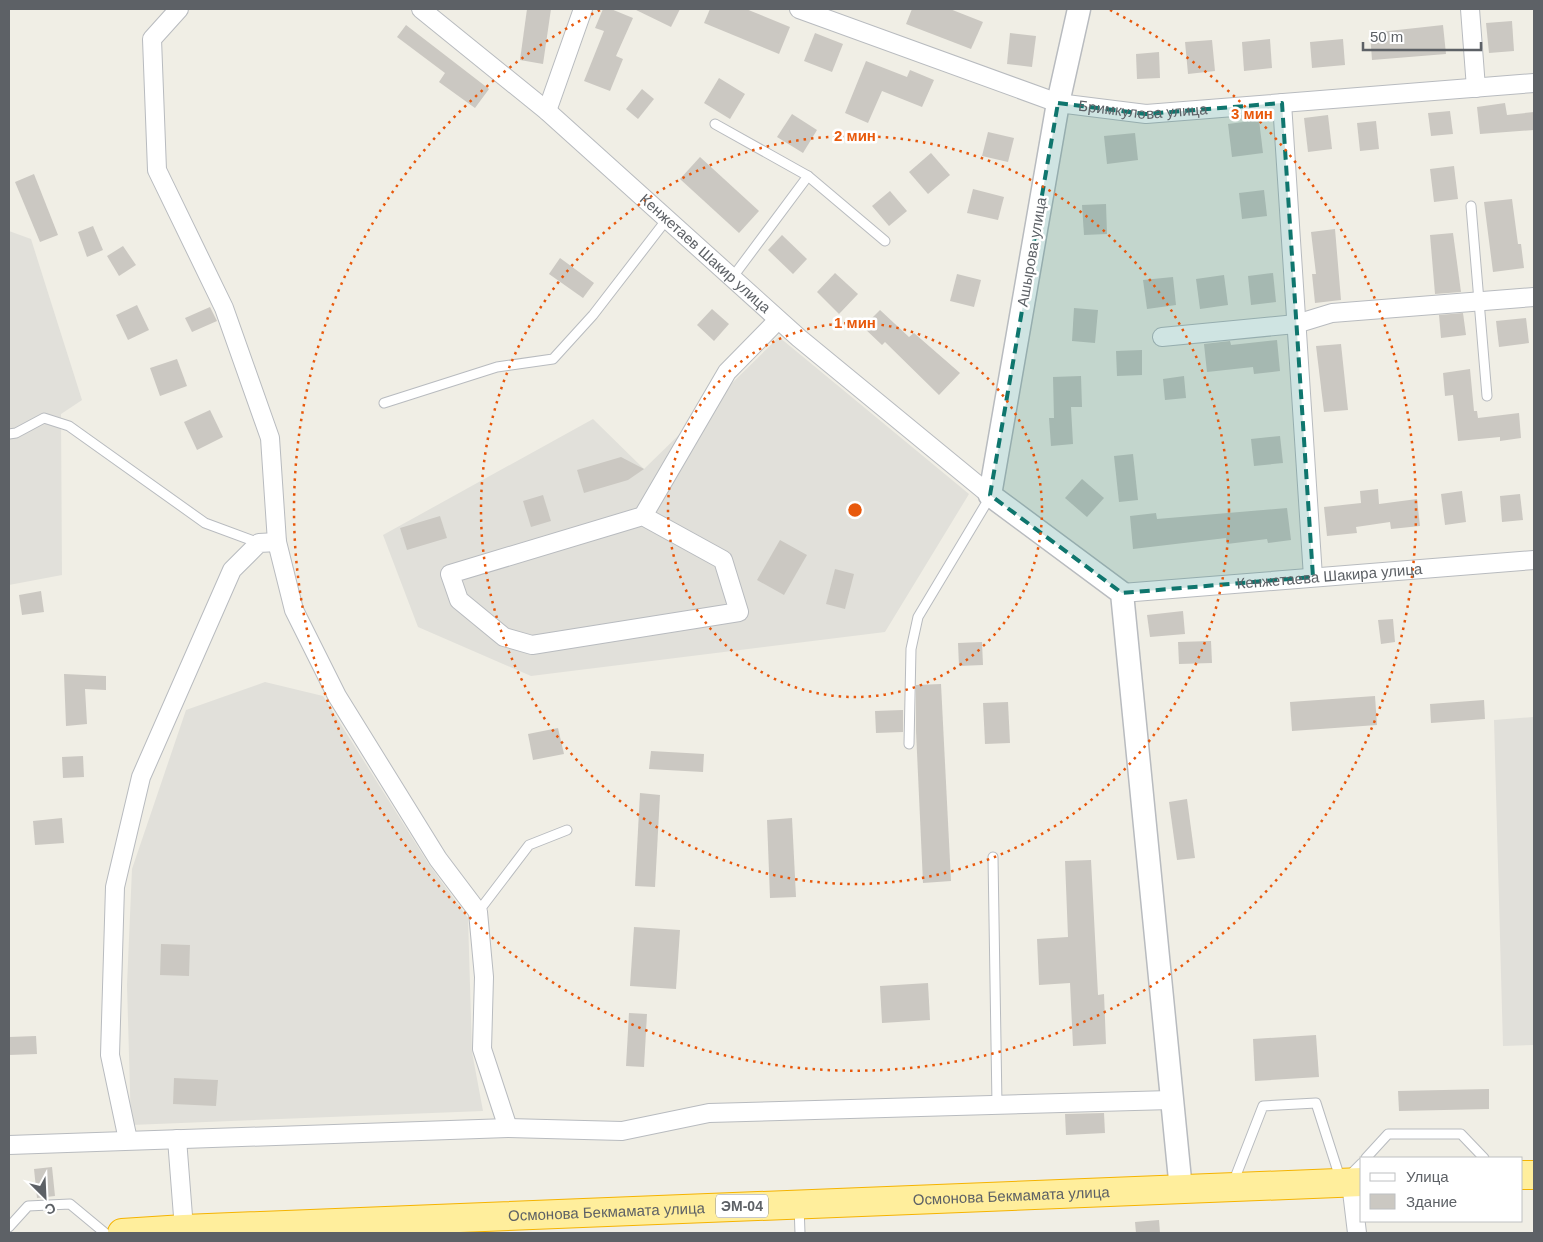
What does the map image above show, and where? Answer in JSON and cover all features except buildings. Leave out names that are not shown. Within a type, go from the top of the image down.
[{"type":"highway","name":"Осмонова Бекмамата улица","points":[[122,1233],[184,1229],[260,1230],[799,1204],[1231,1188],[1354,1178]]},
{"type":"street","points":[[179,9],[152,39],[157,170],[224,308],[270,438],[277,542],[294,610],[336,696],[438,859],[478,912],[484,977],[482,1049],[508,1128]]},
{"type":"street","name":"Кенжетаев Шакир улица","points":[[421,9],[547,111],[778,320],[990,495]]},
{"type":"street","points":[[547,111],[583,9]]},
{"type":"street","name":"Бримкулова улица","points":[[798,9],[1058,104],[1146,114],[1534,83]]},
{"type":"street","name":"Ашырова улица","points":[[990,495],[1058,104],[1078,9]]},
{"type":"street","points":[[1470,9],[1476,88]]},
{"type":"street","points":[[1282,103],[1313,578]]},
{"type":"street","points":[[1162,337],[1296,324],[1332,313],[1534,297]]},
{"type":"street","points":[[642,516],[722,560],[739,612],[532,646],[504,637],[459,600],[450,574],[642,516],[727,372],[778,320]]},
{"type":"street","points":[[990,495],[1122,593],[1181,1190]]},
{"type":"street","points":[[128,1140],[110,1055],[115,887],[141,777],[232,570],[259,543],[277,542]]},
{"type":"street","name":"Кенжетаева Шакира улица","points":[[1122,593],[1534,560]]},
{"type":"street","points":[[9,1144],[508,1128],[622,1131],[709,1113],[1171,1100]]},
{"type":"street","points":[[177,1139],[184,1229]]},
{"type":"street","points":[[1354,1178],[1357,1233]]},
{"type":"lane","points":[[715,124],[808,176],[885,241]]},
{"type":"lane","points":[[732,278],[808,176]]},
{"type":"lane","points":[[1471,206],[1487,396]]},
{"type":"lane","points":[[384,403],[497,367],[553,358],[593,315],[667,219]]},
{"type":"lane","points":[[9,434],[16,433],[44,418],[69,426],[205,523],[259,543]]},
{"type":"lane","points":[[909,744],[911,648],[918,617],[990,495]]},
{"type":"lane","points":[[478,912],[529,845],[567,830]]},
{"type":"lane","points":[[993,857],[997,1105]]},
{"type":"lane","points":[[1231,1188],[1238,1164],[1262,1106],[1316,1103],[1354,1178]]},
{"type":"lane","points":[[1367,1157],[1388,1134],[1461,1134],[1483,1157]]},
{"type":"lane","points":[[9,1227],[28,1206],[70,1204],[105,1233]]},
{"type":"lane","points":[[799,1204],[800,1233]]},
{"type":"highlighted area","points":[[1058,103],[1146,114],[1282,103],[1313,577],[1122,593],[990,495]]},
{"type":"shaded area","points":[[9,231],[31,239],[82,400],[61,414],[62,575],[9,585]]},
{"type":"shaded area","points":[[779,337],[969,494],[885,632],[531,676],[418,627],[383,535],[593,419],[644,469]]},
{"type":"shaded area","points":[[265,682],[323,696],[428,863],[468,918],[472,1052],[483,1111],[131,1125],[127,985],[132,869],[186,710]]},
{"type":"shaded area","points":[[1534,717],[1534,1045],[1503,1046],[1494,720]]}]
